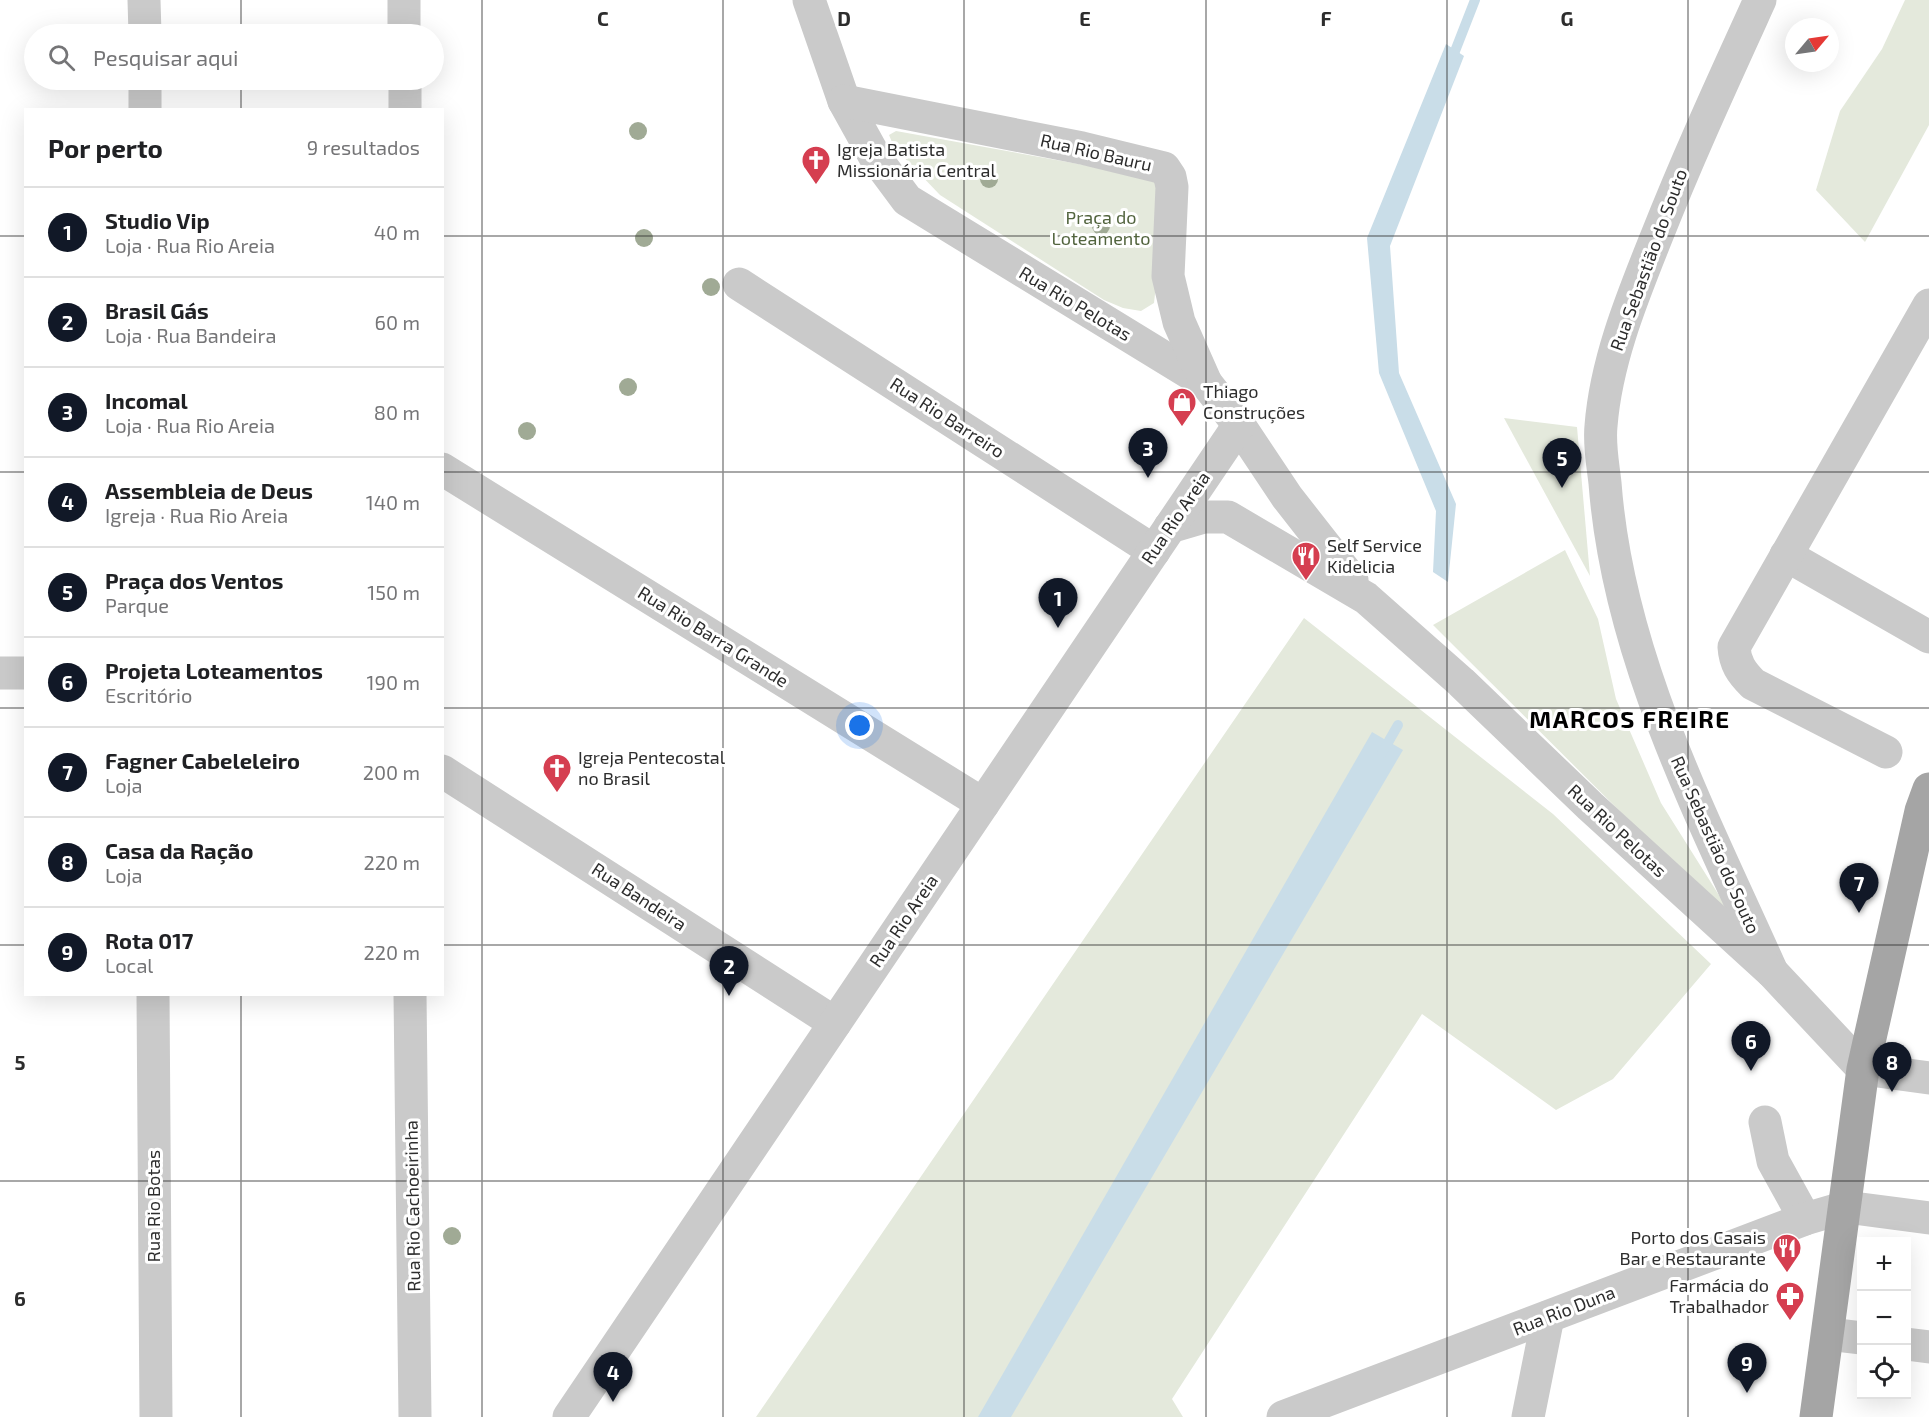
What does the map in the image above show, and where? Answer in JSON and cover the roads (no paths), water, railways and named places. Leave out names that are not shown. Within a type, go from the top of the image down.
[{"type":"main road","points":[[1816,1417],[1863,1069],[1921,811],[1929,789]]},
{"type":"street","points":[[144,0],[145,24]]},
{"type":"street","points":[[404,0],[404,24]]},
{"type":"street","name":"Rua Rio Pelotas","points":[[809,0],[844,101],[875,157],[907,201],[1206,383],[1239,425],[1287,497],[1366,598],[1461,682],[1590,806],[1772,972],[1863,1069]]},
{"type":"street","name":"Rua Sebastião do Souto","points":[[1760,0],[1693,146],[1634,291],[1611,364],[1601,428],[1608,525],[1628,620],[1669,741],[1772,972]]},
{"type":"street","points":[[145,90],[145,108]]},
{"type":"street","points":[[405,90],[405,108]]},
{"type":"street","name":"Rua Rio Bauru","points":[[844,101],[1082,148],[1164,168],[1170,177],[1172,187],[1168,276],[1173,306],[1206,383]]},
{"type":"street","name":"Rua Rio Barreiro","points":[[739,285],[1162,539]]},
{"type":"street","points":[[1886,752],[1753,684],[1738,666],[1734,647],[1927,314]]},
{"type":"street","name":"Rua Rio Areia","points":[[569,1417],[1239,425]]},
{"type":"street","name":"Rua Rio Barra Grande","points":[[444,471],[983,804]]},
{"type":"street","name":"Rua Rio Pelotas","points":[[1162,539],[1204,517],[1228,517],[1366,598]]},
{"type":"street","points":[[1786,555],[1929,637]]},
{"type":"street","points":[[0,673],[24,673]]},
{"type":"street","name":"Rua Bandeira","points":[[444,772],[835,1023]]},
{"type":"street","name":"Rua Rio Botas","points":[[153,996],[156,1417]]},
{"type":"street","name":"Rua Rio Cachoeirinha","points":[[410,996],[415,1417]]},
{"type":"street","points":[[1863,1069],[1929,1078]]},
{"type":"street","points":[[1765,1122],[1773,1161],[1805,1219]]},
{"type":"street","points":[[1846,1207],[1929,1218]]},
{"type":"street","name":"Rua Rio Duna","points":[[1283,1417],[1805,1219],[1846,1207]]},
{"type":"street","points":[[1528,1417],[1548,1317]]},
{"type":"street","points":[[1828,1334],[1857,1337]]},
{"type":"street","points":[[1911,1345],[1929,1347]]},
{"type":"water","points":[[1446,44],[1464,56],[1390,246],[1399,373],[1456,504],[1448,582],[1433,572],[1436,511],[1379,373],[1367,238]]},
{"type":"water","points":[[1372,732],[1403,750],[1011,1417],[978,1417]]},
{"type":"waterway","points":[[1450,64],[1475,0]]},
{"type":"waterway","points":[[1382,753],[1398,725]]},
{"type":"place","name":"Igreja Batista Missionária Central","points":[[816,186]]},
{"type":"place","name":"Thiago Construções","points":[[1182,428]]},
{"type":"place","name":"Incomal","points":[[1148,478]]},
{"type":"place","name":"Praça dos Ventos","points":[[1562,488]]},
{"type":"place","name":"Self Service Kidelicia","points":[[1306,582]]},
{"type":"place","name":"Studio Vip","points":[[1058,628]]},
{"type":"place","name":"Igreja Pentecostal no Brasil","points":[[557,794]]},
{"type":"place","name":"Fagner Cabeleleiro","points":[[1859,913]]},
{"type":"place","name":"Brasil Gás","points":[[729,996]]},
{"type":"place","name":"Projeta Loteamentos","points":[[1751,1071]]},
{"type":"place","name":"Casa da Ração","points":[[1892,1092]]},
{"type":"place","name":"Porto dos Casais Bar e Restaurante","points":[[1787,1274]]},
{"type":"place","name":"Farmácia do Trabalhador","points":[[1790,1322]]},
{"type":"place","name":"Rota 017","points":[[1747,1393]]},
{"type":"place","name":"Assembleia de Deus","points":[[613,1402]]},
{"type":"district","name":"MARCOS FREIRE","points":[[1630,720]]},
{"type":"park label","name":"Praça do Loteamento","points":[[1101,228]]}]
